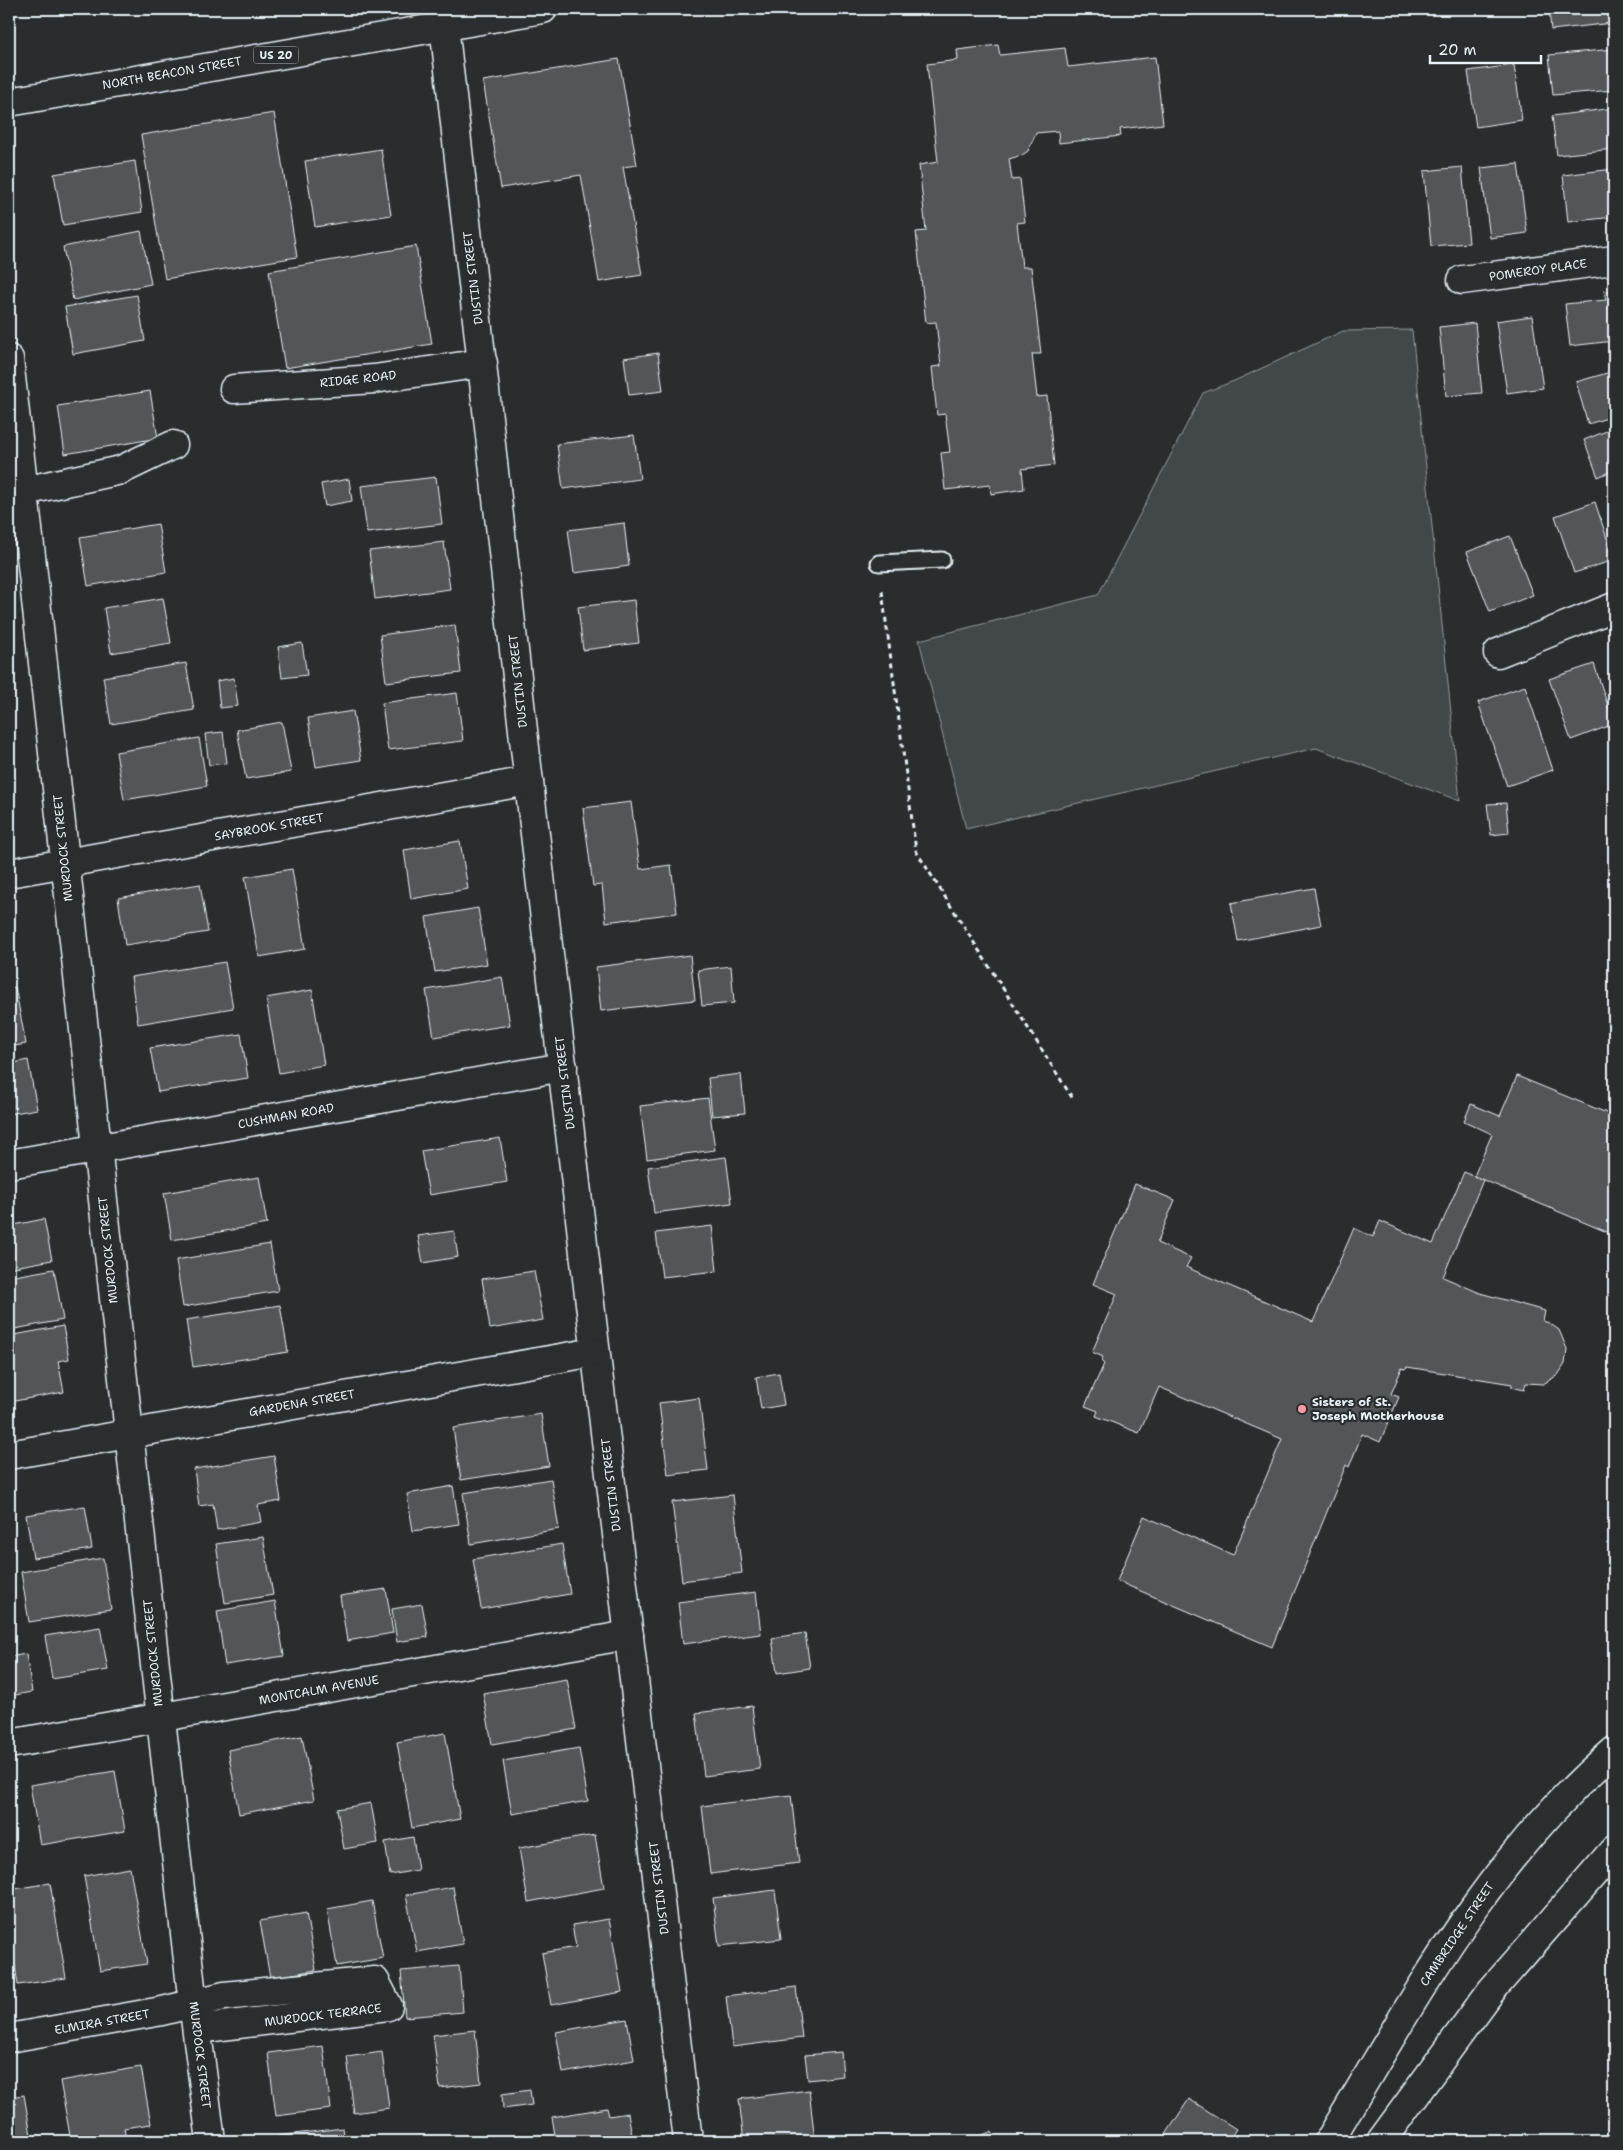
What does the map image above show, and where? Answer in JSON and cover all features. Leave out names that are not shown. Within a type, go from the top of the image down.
[{"type":"street","name":"NORTH BEACON STREET","points":[[9,102],[456,19],[542,9]]},
{"type":"street","name":"DUSTIN STREET","points":[[456,19],[482,363],[529,782],[688,2141]]},
{"type":"street","name":"POMEROY PLACE","points":[[1462,280],[1614,260]]},
{"type":"street","name":"MURDOCK STREET","points":[[9,359],[161,1718],[211,2141]]},
{"type":"street","name":"RIDGE ROAD","points":[[234,389],[374,378],[482,363]]},
{"type":"street","points":[[24,491],[121,470],[173,445]]},
{"type":"street","points":[[1498,653],[1614,607]]},
{"type":"street","name":"SAYBROOK STREET","points":[[9,873],[529,782]]},
{"type":"street","name":"CUSHMAN ROAD","points":[[9,1164],[563,1067]]},
{"type":"street","name":"GARDENA STREET","points":[[9,1455],[596,1352]]},
{"type":"street","name":"MONTCALM AVENUE","points":[[9,1744],[629,1635]]},
{"type":"street","name":"CAMBRIDGE STREET","points":[[1329,2141],[1424,1980],[1475,1904],[1538,1824],[1614,1751]]},
{"type":"street","points":[[1380,2141],[1491,1991],[1614,1850]]},
{"type":"street","name":"MURDOCK TERRACE","points":[[375,1981],[388,2006],[196,2016],[224,1996],[375,1981]]},
{"type":"street","name":"ELMIRA STREET","points":[[9,2038],[196,2016]]},
{"type":"lane","points":[[878,563],[942,560]]},
{"type":"path","points":[[878,563],[916,851],[1073,1100]]},
{"type":"shaded area","points":[[1412,330],[1460,801],[1316,748],[966,829],[919,640],[1098,595],[1203,393],[1234,381],[1343,331]]},
{"type":"building","points":[[1549,9],[1610,9],[1612,23],[1551,30]]},
{"type":"building","points":[[998,45],[1000,55],[1065,48],[1068,67],[1155,57],[1163,124],[1120,129],[1121,136],[1059,143],[1058,131],[1036,133],[1028,151],[1009,159],[1012,180],[1020,179],[1025,222],[1017,223],[1022,267],[1031,267],[1041,354],[1032,354],[1037,397],[1047,396],[1054,465],[1022,469],[1024,489],[991,494],[990,485],[945,490],[941,453],[950,452],[945,414],[937,415],[932,367],[941,366],[936,322],[926,323],[916,232],[926,231],[919,165],[938,162],[927,64],[958,60],[957,50]]},
{"type":"building","points":[[1614,49],[1614,90],[1553,95],[1549,55]]},
{"type":"building","points":[[619,59],[637,165],[623,167],[642,275],[599,282],[581,175],[501,188],[483,81]]},
{"type":"building","points":[[1514,65],[1522,120],[1476,127],[1468,71]]},
{"type":"building","points":[[1614,108],[1614,149],[1557,155],[1552,116]]},
{"type":"building","points":[[274,113],[297,257],[165,279],[141,135]]},
{"type":"building","points":[[381,149],[391,215],[315,227],[305,161]]},
{"type":"building","points":[[135,161],[142,212],[63,225],[54,174]]},
{"type":"building","points":[[1518,164],[1527,233],[1490,238],[1481,168]]},
{"type":"building","points":[[1462,167],[1469,243],[1431,246],[1424,171]]},
{"type":"building","points":[[1614,169],[1614,217],[1568,222],[1563,175]]},
{"type":"building","points":[[141,231],[151,284],[73,300],[63,247]]},
{"type":"building","points":[[416,246],[432,344],[285,368],[269,271]]},
{"type":"building","points":[[1614,290],[1614,341],[1570,346],[1565,304],[1606,300],[1604,291]]},
{"type":"building","points":[[137,295],[145,341],[73,354],[65,307]]},
{"type":"building","points":[[1532,316],[1543,388],[1507,393],[1496,321]]},
{"type":"building","points":[[1475,323],[1482,393],[1446,396],[1439,327]]},
{"type":"building","points":[[658,353],[663,391],[629,395],[624,358]]},
{"type":"building","points":[[1614,371],[1614,416],[1588,424],[1576,382]]},
{"type":"building","points":[[150,391],[158,438],[65,454],[58,406]]},
{"type":"building","points":[[1614,428],[1614,470],[1598,477],[1584,440]]},
{"type":"building","points":[[634,435],[640,479],[563,489],[557,444]]},
{"type":"building","points":[[436,477],[442,524],[367,533],[361,486]]},
{"type":"building","points":[[349,479],[352,501],[325,506],[321,484]]},
{"type":"building","points":[[1595,502],[1614,560],[1574,573],[1555,516]]},
{"type":"building","points":[[624,523],[629,566],[574,573],[568,530]]},
{"type":"building","points":[[158,524],[166,572],[88,586],[80,537]]},
{"type":"building","points":[[1510,536],[1533,595],[1490,612],[1467,552]]},
{"type":"building","points":[[444,542],[450,589],[375,599],[369,551]]},
{"type":"building","points":[[163,598],[171,643],[111,653],[104,608]]},
{"type":"building","points":[[634,600],[639,643],[583,650],[578,607]]},
{"type":"building","points":[[455,625],[461,673],[386,682],[380,635]]},
{"type":"building","points":[[302,643],[307,675],[282,678],[278,647]]},
{"type":"building","points":[[186,663],[194,710],[111,724],[103,677]]},
{"type":"building","points":[[1594,664],[1614,724],[1571,740],[1549,679]]},
{"type":"building","points":[[234,678],[238,706],[220,708],[217,681]]},
{"type":"building","points":[[1525,686],[1553,770],[1507,786],[1478,702]]},
{"type":"building","points":[[457,693],[463,741],[388,750],[382,703]]},
{"type":"building","points":[[353,711],[361,760],[316,767],[308,718]]},
{"type":"building","points":[[282,722],[291,772],[246,779],[237,730]]},
{"type":"building","points":[[223,732],[227,763],[209,765],[205,734]]},
{"type":"building","points":[[199,738],[207,786],[124,800],[116,752]]},
{"type":"building","points":[[631,802],[640,869],[671,865],[677,913],[606,922],[602,885],[593,886],[583,808]]},
{"type":"building","points":[[1506,803],[1509,833],[1491,835],[1487,804]]},
{"type":"building","points":[[460,841],[468,889],[411,899],[404,850]]},
{"type":"building","points":[[292,869],[305,949],[259,957],[245,877]]},
{"type":"building","points":[[200,884],[208,932],[125,945],[118,898]]},
{"type":"building","points":[[1314,888],[1321,925],[1238,941],[1231,903]]},
{"type":"building","points":[[478,908],[487,964],[435,972],[426,917]]},
{"type":"building","points":[[690,955],[695,1000],[601,1011],[596,967]]},
{"type":"building","points":[[225,962],[233,1008],[138,1024],[131,977]]},
{"type":"building","points":[[731,966],[734,1003],[702,1006],[698,970]]},
{"type":"building","points":[[502,977],[510,1025],[434,1037],[426,990]]},
{"type":"building","points":[[15,987],[26,1044],[9,1047],[9,989]]},
{"type":"building","points":[[312,990],[324,1065],[279,1073],[266,998]]},
{"type":"building","points":[[241,1034],[248,1078],[158,1092],[150,1048]]},
{"type":"building","points":[[28,1060],[37,1109],[9,1114],[9,1064]]},
{"type":"building","points":[[741,1074],[745,1113],[712,1116],[708,1078]]},
{"type":"building","points":[[1517,1076],[1614,1116],[1614,1235],[1474,1176],[1492,1134],[1464,1121],[1471,1104],[1500,1116]]},
{"type":"building","points":[[708,1098],[715,1150],[647,1159],[640,1106]]},
{"type":"building","points":[[500,1138],[507,1182],[429,1195],[421,1151]]},
{"type":"building","points":[[726,1157],[732,1203],[654,1213],[648,1167]]},
{"type":"building","name":"Sisters of St. Joseph Motherhouse","points":[[1464,1172],[1483,1180],[1443,1277],[1480,1293],[1545,1311],[1543,1321],[1559,1330],[1567,1349],[1565,1364],[1558,1375],[1543,1384],[1526,1383],[1524,1390],[1512,1387],[1512,1384],[1407,1367],[1405,1369],[1402,1368],[1391,1394],[1399,1397],[1380,1442],[1362,1434],[1349,1467],[1346,1465],[1272,1647],[1117,1581],[1144,1516],[1233,1555],[1282,1439],[1159,1387],[1139,1433],[1096,1416],[1098,1411],[1085,1406],[1104,1364],[1101,1361],[1103,1357],[1092,1352],[1117,1294],[1093,1284],[1135,1184],[1175,1200],[1157,1243],[1191,1258],[1186,1267],[1313,1322],[1354,1228],[1373,1237],[1380,1221],[1433,1244]]},
{"type":"building","points":[[259,1177],[267,1224],[172,1240],[164,1193]]},
{"type":"building","points":[[44,1219],[52,1260],[9,1268],[9,1226]]},
{"type":"building","points":[[712,1226],[717,1271],[662,1277],[656,1233]]},
{"type":"building","points":[[454,1231],[458,1257],[423,1263],[418,1236]]},
{"type":"building","points":[[270,1244],[278,1291],[183,1307],[176,1260]]},
{"type":"building","points":[[54,1269],[63,1320],[9,1330],[9,1277]]},
{"type":"building","points":[[534,1271],[543,1320],[490,1329],[482,1279]]},
{"type":"building","points":[[280,1305],[288,1352],[193,1367],[186,1320]]},
{"type":"building","points":[[63,1326],[69,1359],[58,1361],[64,1392],[9,1402],[9,1336]]},
{"type":"building","points":[[779,1373],[784,1405],[761,1409],[756,1377]]},
{"type":"building","points":[[699,1398],[708,1470],[668,1475],[659,1403]]},
{"type":"building","points":[[541,1414],[549,1466],[461,1480],[453,1428]]},
{"type":"building","points":[[274,1456],[281,1501],[258,1505],[261,1522],[217,1530],[213,1504],[199,1506],[194,1469]]},
{"type":"building","points":[[551,1479],[559,1529],[471,1544],[463,1493]]},
{"type":"building","points":[[453,1486],[459,1524],[413,1531],[407,1494]]},
{"type":"building","points":[[733,1495],[742,1573],[682,1581],[672,1502]]},
{"type":"building","points":[[85,1506],[92,1549],[33,1558],[26,1515]]},
{"type":"building","points":[[263,1537],[273,1595],[225,1603],[216,1544]]},
{"type":"building","points":[[562,1544],[570,1594],[481,1609],[473,1559]]},
{"type":"building","points":[[103,1558],[111,1609],[29,1622],[21,1572]]},
{"type":"building","points":[[386,1589],[393,1633],[347,1641],[340,1596]]},
{"type":"building","points":[[756,1592],[761,1634],[683,1644],[678,1602]]},
{"type":"building","points":[[275,1601],[284,1656],[225,1665],[217,1611]]},
{"type":"building","points":[[422,1604],[428,1637],[397,1642],[392,1609]]},
{"type":"building","points":[[100,1627],[108,1670],[52,1679],[45,1636]]},
{"type":"building","points":[[805,1633],[810,1668],[777,1673],[772,1638]]},
{"type":"building","points":[[26,1654],[32,1692],[9,1696],[9,1657]]},
{"type":"building","points":[[567,1679],[576,1729],[492,1744],[483,1693]]},
{"type":"building","points":[[752,1706],[760,1769],[704,1776],[696,1713]]},
{"type":"building","points":[[445,1733],[460,1819],[412,1828],[397,1742]]},
{"type":"building","points":[[302,1736],[314,1800],[239,1814],[228,1750]]},
{"type":"building","points":[[579,1748],[588,1801],[512,1814],[503,1761]]},
{"type":"building","points":[[115,1771],[125,1831],[40,1845],[30,1785]]},
{"type":"building","points":[[791,1795],[799,1863],[710,1874],[702,1806]]},
{"type":"building","points":[[371,1803],[378,1843],[344,1849],[337,1809]]},
{"type":"building","points":[[595,1835],[604,1888],[528,1902],[519,1848]]},
{"type":"building","points":[[413,1837],[418,1870],[390,1875],[385,1842]]},
{"type":"building","points":[[130,1868],[147,1964],[100,1971],[84,1876]]},
{"type":"building","points":[[50,1883],[66,1978],[18,1985],[9,1928],[9,1890]]},
{"type":"building","points":[[453,1887],[463,1944],[417,1952],[406,1895]]},
{"type":"building","points":[[775,1890],[781,1939],[719,1946],[713,1898]]},
{"type":"building","points":[[372,1901],[383,1958],[337,1966],[327,1909]]},
{"type":"building","points":[[306,1913],[316,1970],[270,1978],[260,1921]]},
{"type":"building","points":[[609,1919],[622,1992],[551,2005],[542,1953],[576,1947],[572,1925]]},
{"type":"building","points":[[459,1966],[463,2012],[405,2017],[401,1971]]},
{"type":"building","points":[[796,1987],[802,2038],[732,2047],[726,1996]]},
{"type":"building","points":[[627,2019],[634,2060],[563,2073],[556,2032]]},
{"type":"building","points":[[475,2030],[481,2083],[440,2088],[433,2035]]},
{"type":"building","points":[[323,2046],[331,2109],[276,2116],[268,2053]]},
{"type":"building","points":[[382,2052],[389,2108],[354,2113],[347,2057]]},
{"type":"building","points":[[841,2052],[843,2076],[808,2080],[805,2055]]},
{"type":"building","points":[[141,2067],[151,2124],[124,2128],[126,2139],[71,2141],[60,2081]]},
{"type":"building","points":[[530,2090],[532,2105],[503,2109],[502,2094]]},
{"type":"building","points":[[809,2090],[815,2141],[744,2141],[739,2099]]},
{"type":"building","points":[[24,2095],[32,2141],[9,2141],[9,2097]]},
{"type":"building","points":[[1189,2099],[1236,2129],[1228,2141],[1173,2141],[1165,2136]]},
{"type":"building","points":[[607,2108],[609,2116],[628,2113],[633,2141],[556,2141],[552,2117]]},
{"type":"building","points":[[343,2128],[345,2141],[279,2141],[278,2136]]},
{"type":"building","points":[[992,2131],[997,2141],[969,2141]]},
{"type":"place","name":"Sisters of St. Joseph Motherhouse","points":[[1302,1409]]}]
